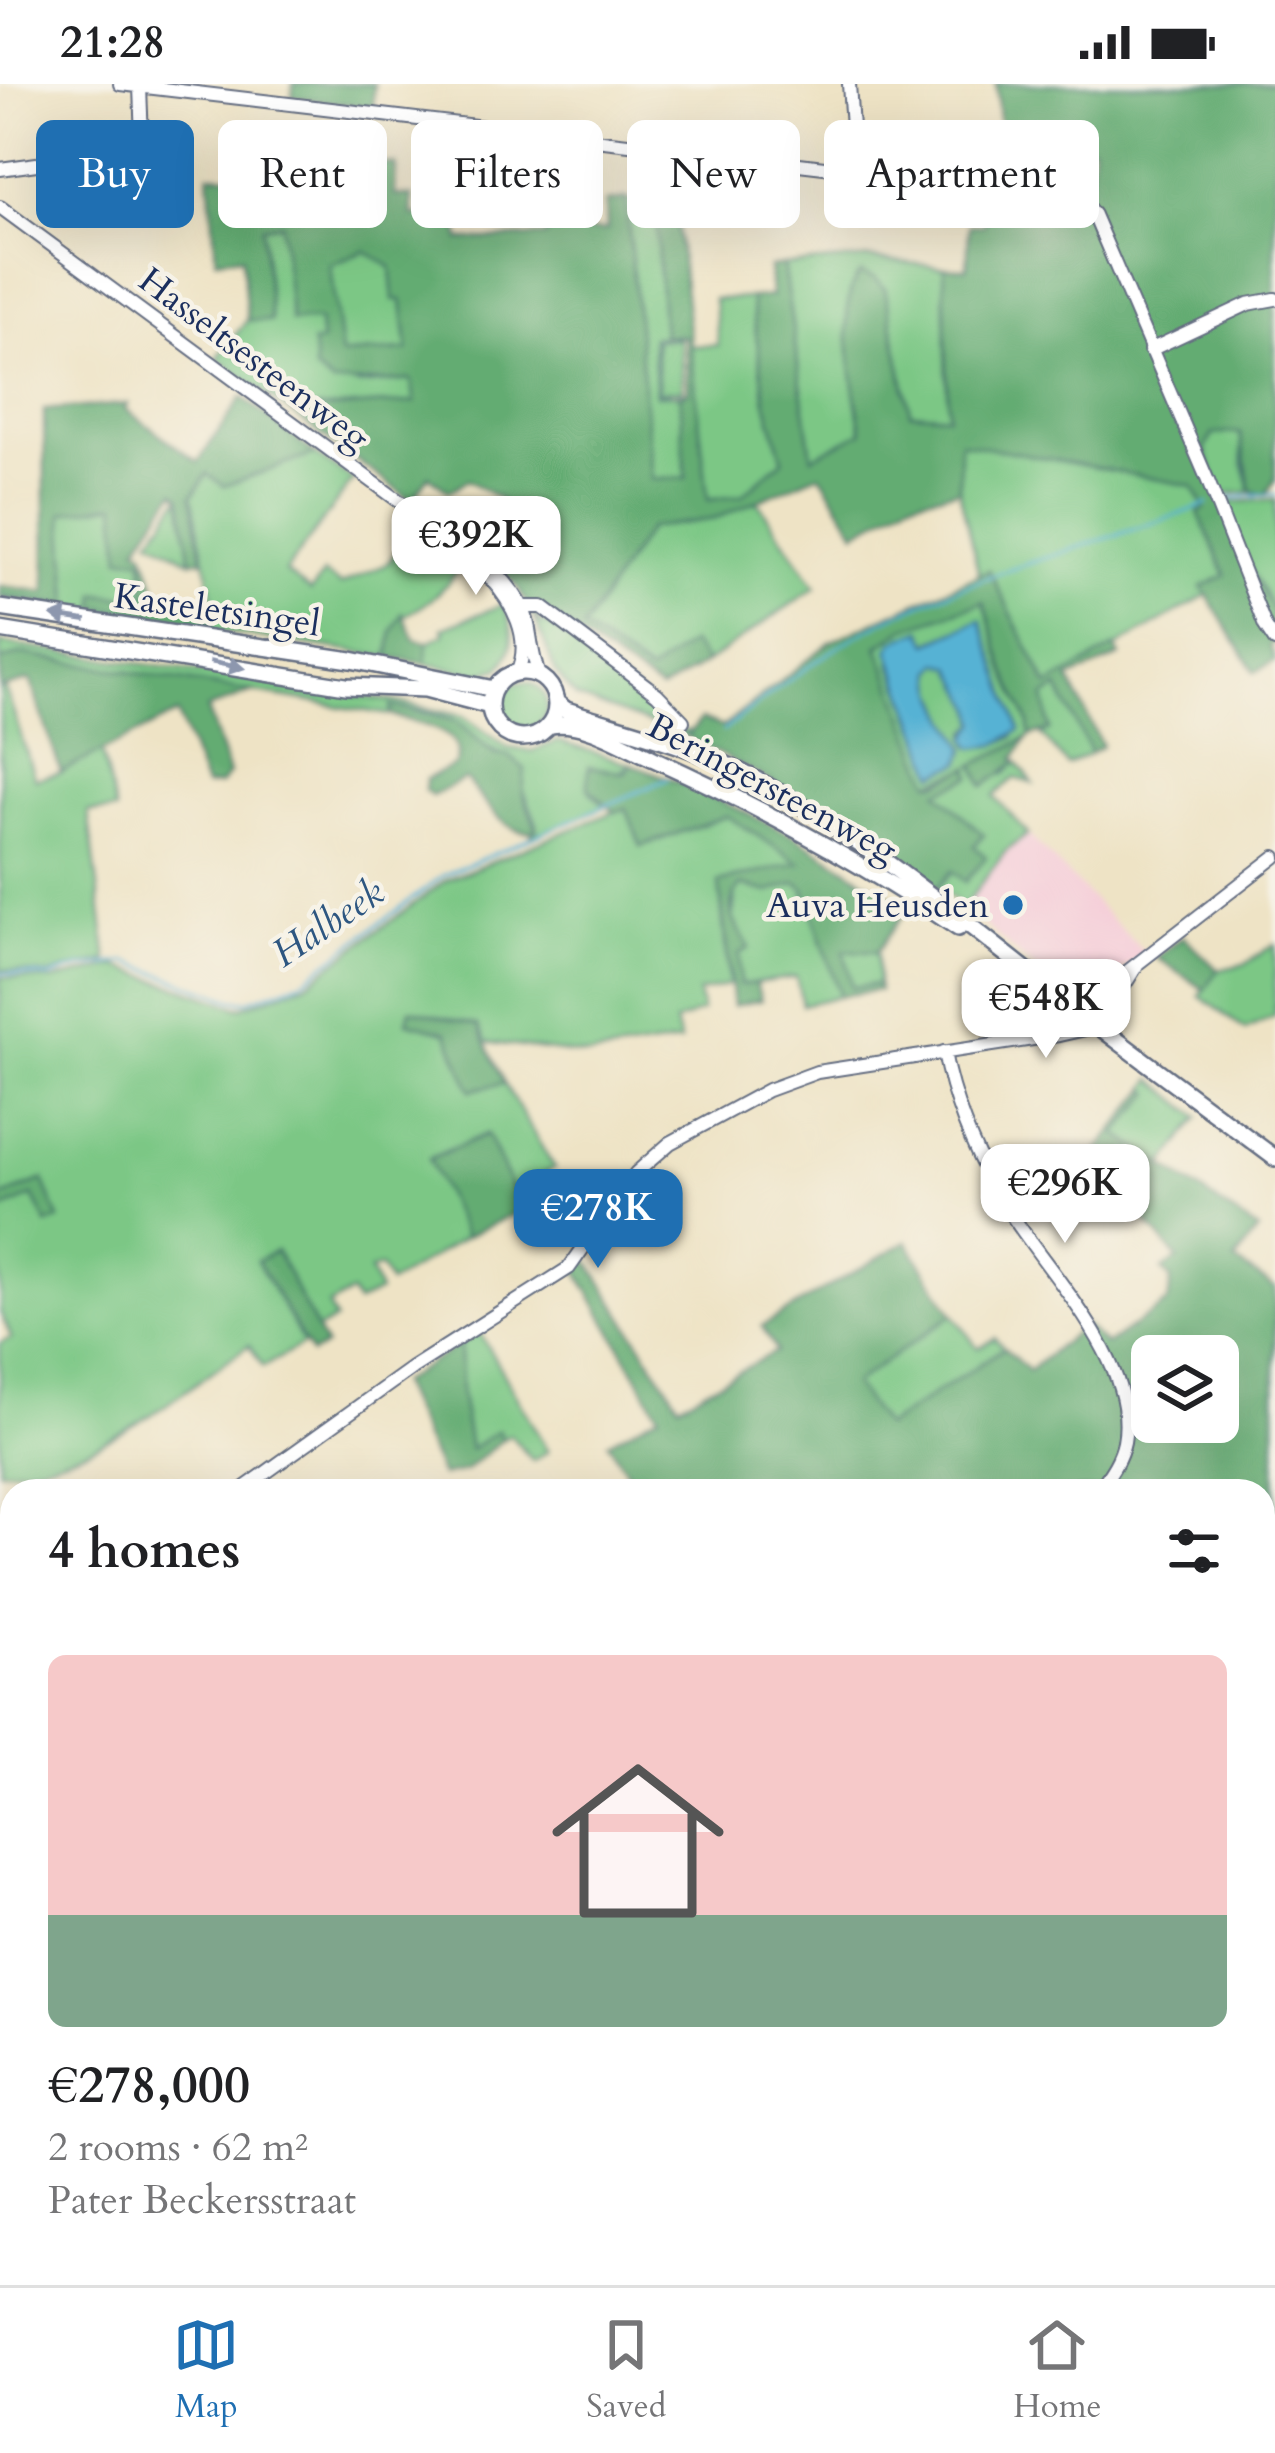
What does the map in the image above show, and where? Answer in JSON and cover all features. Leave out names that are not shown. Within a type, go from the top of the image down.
[{"type":"main road","name":"Kasteletsingel","points":[[0,608],[351,660],[492,697]]},
{"type":"main road","name":"Kasteletsingel","points":[[0,630],[346,686],[492,697]]},
{"type":"main road","points":[[517,673],[538,676],[548,682],[556,703],[550,724],[534,737],[514,737],[497,725],[492,697],[517,673]]},
{"type":"main road","points":[[556,703],[616,733]]},
{"type":"main road","points":[[550,724],[616,733]]},
{"type":"main road","name":"Beringersteenweg","points":[[616,733],[790,823],[1025,968]]},
{"type":"main road","name":"Beringersteenweg","points":[[616,733],[687,747],[778,791],[880,856],[1275,1158]]},
{"type":"street","points":[[120,84],[824,167]]},
{"type":"street","points":[[849,84],[851,120]]},
{"type":"street","points":[[0,169],[131,151],[142,139],[140,86]]},
{"type":"street","name":"Hasseltsesteenweg","points":[[0,207],[498,574],[523,607],[542,608],[657,694],[682,721]]},
{"type":"street","points":[[1099,227],[1265,626],[1275,640]]},
{"type":"street","points":[[1150,350],[1249,304],[1275,298]]},
{"type":"street","name":"Hasseltsesteenweg","points":[[472,559],[515,612],[522,652],[517,673]]},
{"type":"street","points":[[523,607],[534,640],[538,676]]},
{"type":"street","points":[[983,1045],[1075,1008],[1275,857]]},
{"type":"street","points":[[257,1479],[412,1368],[568,1268],[636,1173],[670,1143],[768,1090],[818,1072],[1099,1026],[1137,965]]},
{"type":"street","points":[[944,1052],[949,1080],[996,1191],[1094,1332],[1118,1390],[1126,1425],[1124,1444],[1105,1479]]},
{"type":"shaded area","points":[[1028,834],[1145,953],[1084,998],[1074,997],[1028,963],[964,907],[1005,852]]},
{"type":"green space","points":[[293,84],[374,84],[373,108],[292,97]]},
{"type":"green space","points":[[996,84],[1275,84],[1275,480],[1265,495],[1251,492],[1240,433],[1213,434],[1205,449],[1245,561],[1275,613],[1275,642],[1270,645],[1275,661],[1255,672],[1202,587],[1226,575],[1198,512],[1205,509],[1193,486],[960,442],[959,490],[911,500],[856,532],[820,474],[714,519],[649,528],[583,629],[649,673],[691,643],[706,663],[661,690],[542,611],[536,621],[518,588],[493,561],[501,500],[467,480],[449,492],[429,476],[412,501],[289,411],[415,402],[411,380],[332,384],[315,370],[313,343],[321,342],[319,321],[291,321],[281,228],[387,228],[387,164],[396,165],[395,195],[411,196],[411,228],[458,228],[460,240],[546,236],[545,228],[607,230],[606,202],[626,199],[652,479],[686,478],[680,394],[688,392],[685,336],[663,336],[656,228],[678,228],[708,500],[742,495],[783,460],[766,401],[751,298],[771,296],[769,267],[783,265],[812,457],[862,432],[847,324],[848,303],[861,273],[885,289],[910,412],[948,415],[944,267],[967,268],[969,228],[1099,228],[1099,120],[999,120]],"holes":[[[365,251],[391,267],[394,300],[402,300],[408,350],[341,355],[330,265]]]},
{"type":"green space","points":[[209,174],[218,174],[218,228],[262,228],[271,321],[247,320],[242,256],[216,259]]},
{"type":"green space","points":[[262,228],[282,228],[291,321],[319,320],[321,342],[313,343],[357,385],[412,380],[415,403],[289,411],[217,358],[247,320],[270,320]]},
{"type":"green space","points":[[629,228],[656,228],[663,336],[652,337],[656,395],[680,394],[687,478],[652,480]]},
{"type":"green space","points":[[365,250],[391,266],[394,299],[402,299],[408,350],[340,355],[330,265]]},
{"type":"green space","points":[[869,258],[944,267],[948,416],[910,412],[885,289],[849,340],[862,432],[812,458],[783,265]]},
{"type":"green space","points":[[751,298],[766,401],[783,460],[742,496],[708,501],[690,346],[718,345],[714,299]]},
{"type":"green space","points":[[680,338],[683,390],[659,392],[655,340]]},
{"type":"green space","points":[[242,397],[315,454],[224,486],[207,474],[192,496],[203,560],[191,561],[181,496],[175,491],[137,547],[144,551],[159,598],[214,603],[213,624],[96,607],[97,594],[145,599],[143,558],[121,558],[116,504],[63,513],[69,606],[0,596],[0,586],[46,592],[44,410],[128,404],[125,409],[198,462]]},
{"type":"green space","points":[[1241,433],[1251,492],[1220,494],[1205,449],[1213,434]]},
{"type":"green space","points":[[959,441],[1193,486],[1205,509],[1199,513],[1226,576],[1203,586],[1207,595],[1048,687],[989,571],[979,574],[959,490]]},
{"type":"green space","points":[[315,454],[353,480],[285,572],[311,591],[324,574],[341,585],[388,563],[415,526],[463,564],[439,592],[399,621],[389,657],[0,599],[69,605],[63,513],[116,504],[121,557],[143,557],[145,600],[98,594],[212,624],[214,603],[192,496],[208,473],[224,486]]},
{"type":"green space","points":[[181,496],[191,561],[151,539]]},
{"type":"green space","points":[[1275,499],[1275,613],[1245,561],[1222,503]]},
{"type":"green space","points":[[757,500],[816,587],[706,663],[690,644],[650,673],[583,629],[649,528],[714,519]]},
{"type":"green space","points":[[989,570],[1048,686],[1115,647],[1120,656],[1069,679],[1102,746],[1091,753],[1058,688],[1044,697],[1050,730],[1030,736],[984,602],[906,628],[878,646],[930,782],[969,767],[971,777],[938,792],[984,835],[974,846],[986,857],[965,882],[952,871],[937,888],[838,817],[687,737],[701,719],[723,727],[830,642]]},
{"type":"green space","points":[[984,602],[1005,670],[1029,723],[1030,736],[974,765],[1005,774],[1017,762],[1033,783],[1015,778],[994,796],[1028,834],[1005,852],[964,907],[937,888],[952,871],[964,881],[985,857],[937,792],[971,777],[969,768],[930,782],[878,647],[906,628]],"holes":[[[981,620],[1014,737],[991,746],[970,745],[967,733],[977,723],[974,707],[953,667],[940,663],[934,671],[935,687],[952,729],[935,773],[891,662],[924,632],[928,643]]]},
{"type":"green space","points":[[504,604],[512,637],[500,668],[480,674],[426,664],[428,642],[445,634],[443,628]]},
{"type":"green space","points":[[403,613],[415,640],[428,642],[426,664],[389,657],[393,631]]},
{"type":"green space","points":[[536,621],[551,625],[646,699],[676,731],[690,731],[687,737],[576,697],[556,673]]},
{"type":"green space","points":[[0,643],[392,701],[463,716],[508,748],[532,751],[558,741],[632,764],[590,792],[606,806],[530,838],[537,824],[510,756],[493,750],[444,716],[392,707],[390,715],[21,654],[0,661]]},
{"type":"green space","points":[[21,654],[253,692],[207,709],[229,774],[220,785],[205,786],[177,714],[61,772],[30,680],[0,689],[0,661]]},
{"type":"green space","points":[[523,682],[540,689],[547,706],[540,723],[523,730],[506,723],[499,706],[506,689]]},
{"type":"green space","points":[[5,687],[35,779],[61,772],[101,749],[116,811],[88,812],[108,961],[48,975],[0,970],[0,690]]},
{"type":"green space","points":[[1058,688],[1091,753],[1067,765],[1041,734],[1050,730],[1044,697]]},
{"type":"green space","points":[[391,706],[456,721],[494,754],[509,756],[525,769],[523,793],[537,830],[526,832],[506,824],[465,779],[432,796],[425,791],[426,779],[455,765],[454,743],[437,730],[390,715]]},
{"type":"green space","points":[[1028,738],[1014,759],[1017,762],[984,786],[974,765]]},
{"type":"green space","points":[[632,764],[795,836],[908,907],[877,952],[844,951],[852,987],[878,984],[879,990],[840,996],[804,888],[797,883],[769,892],[742,885],[731,909],[749,948],[739,954],[740,985],[756,983],[761,1000],[733,1006],[719,882],[800,863],[727,816],[641,846],[626,808],[615,812],[588,788],[589,766],[624,773]]},
{"type":"green space","points":[[626,807],[641,846],[727,816],[802,864],[719,882],[729,985],[698,993],[702,1011],[675,1023],[680,1042],[590,1056],[486,1042],[478,1025],[408,1022],[447,1032],[471,1090],[504,1083],[554,1168],[513,1190],[486,1134],[430,1158],[465,1237],[389,1284],[380,1267],[370,1271],[379,1292],[357,1303],[351,1293],[328,1306],[335,1320],[316,1330],[276,1252],[257,1261],[304,1344],[263,1367],[249,1345],[163,1407],[102,1443],[35,1466],[0,1470],[0,1343],[11,1338],[0,1312],[0,1211],[33,1195],[43,1180],[0,1198],[0,977],[53,980],[117,966],[240,1008],[307,983],[446,880]]},
{"type":"green space","points":[[797,882],[804,888],[840,996],[802,1005],[796,977],[740,985],[739,953],[747,943],[732,921],[736,889],[742,885],[770,890]]},
{"type":"green space","points":[[1183,936],[1218,970],[1205,990],[1157,958]]},
{"type":"green space","points":[[1275,944],[1275,1016],[1245,1030],[1200,996],[1218,970],[1245,964]]},
{"type":"green space","points":[[843,951],[877,952],[878,984],[852,988]]},
{"type":"green space","points":[[410,1009],[478,1025],[504,1083],[471,1090],[447,1032],[407,1022]]},
{"type":"green space","points":[[1153,1079],[1199,1117],[1163,1166],[1116,1134],[1151,1094],[1147,1089]]},
{"type":"green space","points":[[1147,1089],[1152,1093],[1117,1134],[1258,1230],[1235,1261],[1275,1288],[1275,1479],[631,1479],[608,1442],[659,1414],[576,1269],[586,1257],[679,1404],[776,1351],[762,1326],[907,1241],[953,1314],[853,1384],[885,1427],[1004,1348],[1029,1371],[1084,1325],[1106,1345],[1168,1302],[1171,1280],[1162,1270],[1178,1259],[1092,1158]]},
{"type":"green space","points":[[487,1134],[522,1210],[465,1237],[429,1159]]},
{"type":"green space","points":[[43,1180],[59,1219],[47,1224],[33,1196],[0,1211],[0,1198]]},
{"type":"green space","points":[[276,1251],[325,1346],[311,1354],[257,1261]]},
{"type":"green space","points":[[953,1314],[978,1348],[995,1338],[1004,1348],[885,1427],[852,1385]]},
{"type":"green space","points":[[479,1332],[548,1451],[533,1461],[510,1435],[503,1439],[498,1431],[470,1450],[461,1396],[460,1344]]},
{"type":"green space","points":[[460,1344],[461,1396],[470,1449],[498,1431],[503,1439],[465,1471],[441,1476],[399,1383]]},
{"type":"water","points":[[981,620],[1020,730],[996,745],[973,748],[967,738],[977,723],[974,707],[953,667],[940,663],[934,671],[937,693],[966,749],[961,763],[935,774],[889,650],[895,641],[922,630],[929,643]]},
{"type":"waterway","name":"Halbeek","points":[[1222,499],[1275,494]]},
{"type":"waterway","name":"Halbeek","points":[[723,731],[824,656],[890,618],[1007,571],[1208,504]]},
{"type":"waterway","name":"Halbeek","points":[[0,973],[49,977],[128,962],[247,1001],[302,981],[444,875],[668,779]]},
{"type":"place","name":"Auva Heusden","points":[[1013,905]]}]
